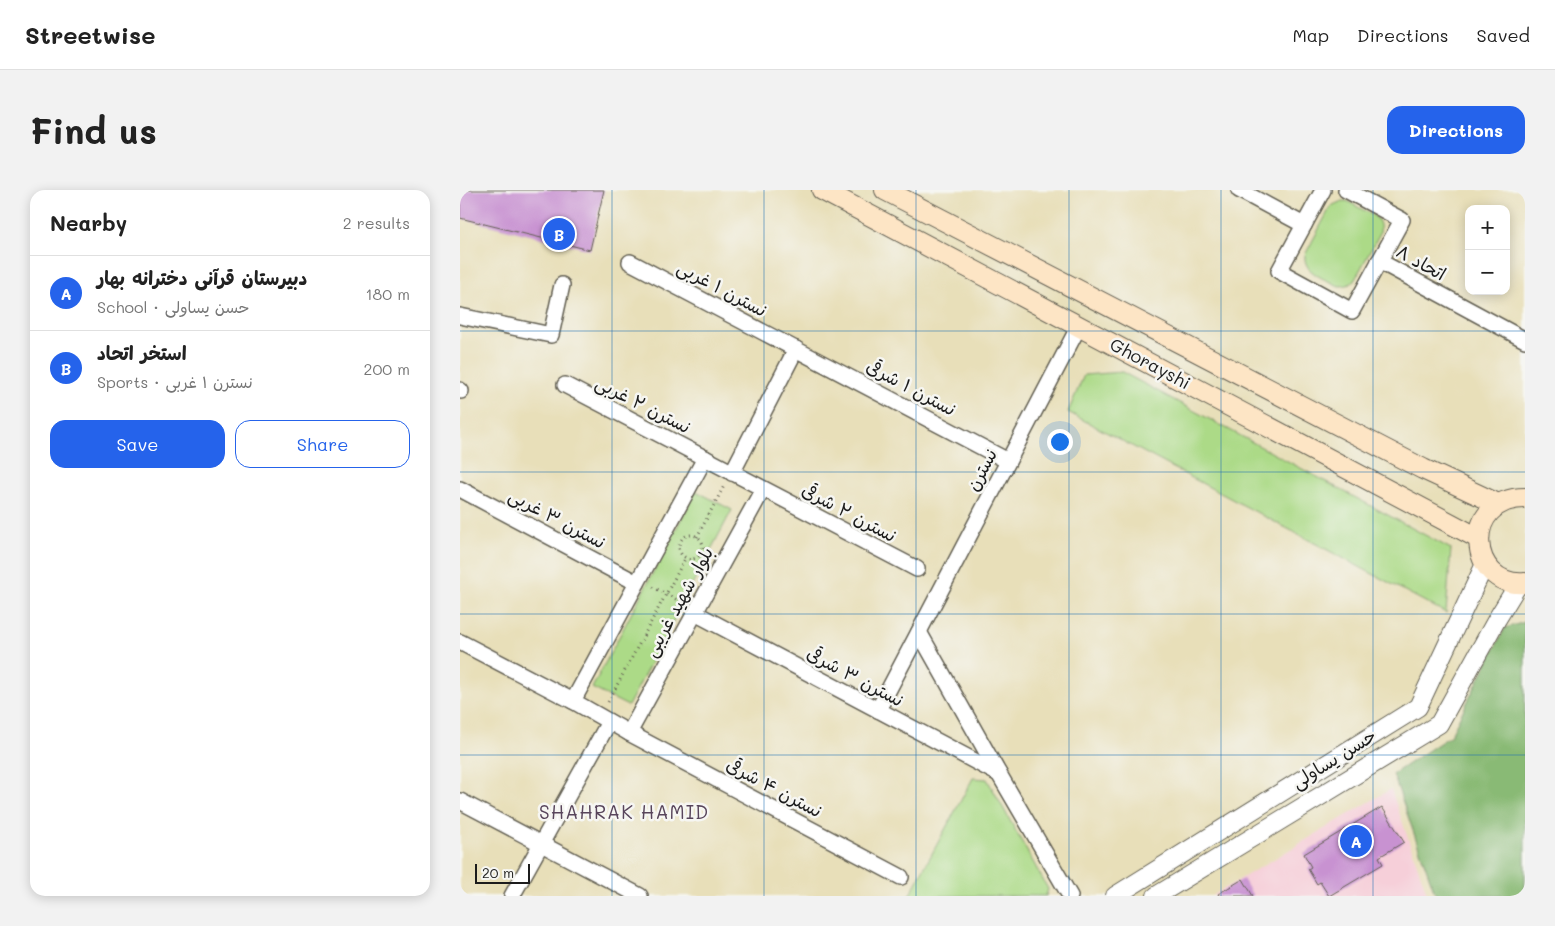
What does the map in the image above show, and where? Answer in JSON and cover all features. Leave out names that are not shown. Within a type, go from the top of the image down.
[{"type":"main road","name":"Ghorayshi","points":[[822,190],[1478,538]]},
{"type":"main road","name":"Ghorayshi","points":[[885,190],[1423,469],[1498,504]]},
{"type":"main road","points":[[1522,583],[1506,580],[1494,573],[1485,564],[1478,538],[1481,525],[1488,513],[1498,504],[1511,499],[1525,497]]},
{"type":"street","points":[[1239,190],[1304,225]]},
{"type":"street","points":[[1323,190],[1279,271],[1352,310],[1402,220],[1370,196],[1346,190]]},
{"type":"street","name":"اتحاد ۸","points":[[1379,261],[1525,340]]},
{"type":"street","name":"نسترن ۱ غربی","points":[[630,262],[796,350]]},
{"type":"street","points":[[460,316],[551,335],[562,284]]},
{"type":"street","name":"نسترن","points":[[878,710],[1079,326]]},
{"type":"street","points":[[732,473],[796,350]]},
{"type":"street","name":"نسترن ۱ شرقی","points":[[796,350],[1008,461]]},
{"type":"street","name":"نسترن ۲ غربی","points":[[565,385],[732,473]]},
{"type":"street","points":[[573,702],[704,458]]},
{"type":"street","name":"نسترن ۲ شرقی","points":[[732,473],[917,569]]},
{"type":"street","name":"نسترن ۳ غربی","points":[[460,489],[637,583]]},
{"type":"street","name":"بلوار شهید غریبی","points":[[629,733],[763,489]]},
{"type":"street","name":"حسن یساولی","points":[[1115,896],[1418,707],[1485,564]]},
{"type":"street","name":"حسن یساولی","points":[[1156,896],[1438,724],[1497,619],[1522,583]]},
{"type":"street","name":"نسترن ۳ شرقی","points":[[695,613],[998,774]]},
{"type":"street","points":[[919,632],[998,774],[1070,896]]},
{"type":"street","name":"نسترن ۴ شرقی","points":[[460,642],[902,877]]},
{"type":"street","points":[[512,896],[541,844],[604,720]]},
{"type":"street","points":[[460,801],[640,896]]},
{"type":"path","points":[[697,537],[732,473]]},
{"type":"path","points":[[688,536],[697,537],[703,545],[702,552],[696,558],[686,557],[680,550],[681,541],[688,536]]},
{"type":"path","points":[[604,720],[666,593],[686,557]]},
{"type":"path","points":[[637,583],[648,584],[666,593],[695,613]]},
{"type":"shaded area","points":[[1391,789],[1428,896],[1212,896]]},
{"type":"green space","points":[[1347,201],[1376,217],[1380,233],[1354,281],[1347,285],[1339,286],[1311,271],[1305,261],[1305,255],[1331,206]]},
{"type":"green space","points":[[1122,372],[1451,549],[1446,613],[1068,412],[1084,375]]},
{"type":"green space","points":[[696,491],[732,510],[628,706],[592,688]]},
{"type":"green space","points":[[1525,622],[1525,896],[1436,896],[1393,774],[1450,736],[1505,628]]},
{"type":"green space","points":[[973,778],[987,779],[1048,889],[1046,896],[909,896]]},
{"type":"building","points":[[460,190],[604,190],[590,250],[460,218]]},
{"type":"building","points":[[1382,807],[1404,842],[1379,857],[1383,864],[1329,896],[1320,882],[1317,884],[1308,869],[1311,867],[1304,854]]},
{"type":"building","points":[[1243,879],[1253,896],[1219,896],[1218,894]]},
{"type":"place","name":"استخر اتحاد","points":[[559,234]]},
{"type":"place","name":"دبیرستان قرآنی دخترانه بهار","points":[[1356,841]]},
{"type":"district","name":"SHAHRAK HAMID","points":[[624,812]]}]
